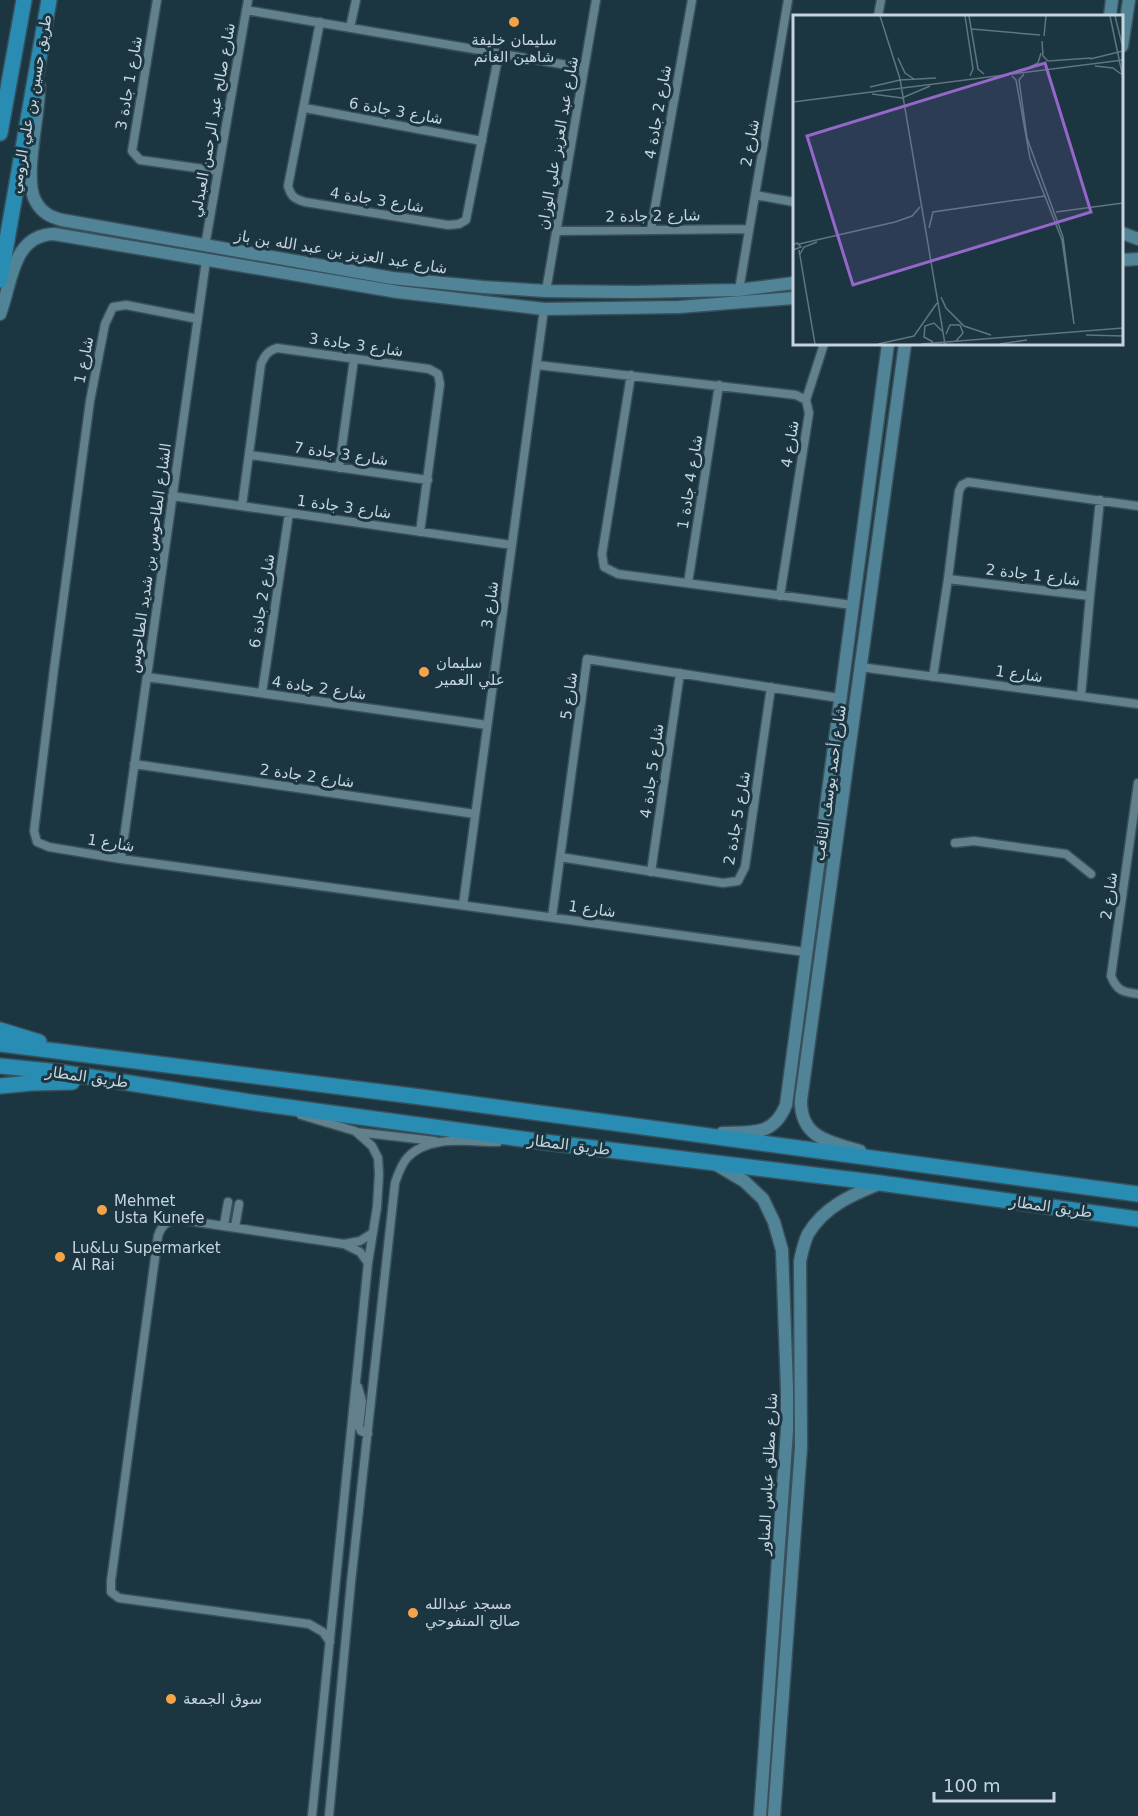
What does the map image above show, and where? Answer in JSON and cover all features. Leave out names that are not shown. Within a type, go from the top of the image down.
[{"type":"highway","name":"طريق حسين بن علي الرومي","points":[[0,134],[24,0]]},
{"type":"highway","name":"طريق حسين بن علي الرومي","points":[[0,280],[49,0]]},
{"type":"highway","points":[[0,1030],[82,1054]]},
{"type":"highway","name":"طريق المطار","points":[[0,1044],[421,1097],[1138,1194]]},
{"type":"highway","name":"طريق المطار","points":[[0,1066],[59,1072],[257,1103],[544,1142],[880,1183],[1138,1219]]},
{"type":"highway","points":[[0,1086],[31,1083],[114,1082]]},
{"type":"street","name":"شارع 1 جادة 3","points":[[157,0],[132,152],[140,160],[218,171]]},
{"type":"street","name":"شارع صالح عبد الرحمن العبدلي","points":[[205,246],[248,0]]},
{"type":"street","points":[[350,28],[356,0]]},
{"type":"street","name":"شارع عبد العزيز علي الوزان","points":[[546,291],[596,0]]},
{"type":"street","name":"شارع 2 جادة 4","points":[[651,230],[692,0]]},
{"type":"street","name":"شارع 2","points":[[739,290],[788,0]]},
{"type":"street","points":[[878,15],[881,0]]},
{"type":"street","points":[[1110,15],[1112,0]]},
{"type":"street","points":[[1123,22],[1127,0]]},
{"type":"street","points":[[246,10],[584,68]]},
{"type":"street","name":"شارع 3 جادة 4","points":[[320,22],[288,186],[291,195],[305,202],[448,225],[459,224],[466,220],[499,53]]},
{"type":"street","name":"شارع عبد العزيز بن عبد الله بن باز","points":[[39,58],[39,108],[31,178],[33,197],[47,214],[62,220],[392,278],[449,284],[546,291],[669,291],[739,290],[793,283]]},
{"type":"street","name":"شارع 3 جادة 6","points":[[305,108],[482,141]]},
{"type":"street","points":[[755,195],[793,201]]},
{"type":"street","name":"شارع 2 جادة 2","points":[[557,231],[749,229]]},
{"type":"street","points":[[1123,234],[1138,241]]},
{"type":"street","name":"شارع عبد العزيز بن عبد الله بن باز","points":[[0,314],[20,252],[32,240],[43,235],[59,235],[349,285],[544,309],[679,307],[793,298]]},
{"type":"street","points":[[1123,244],[1138,241]]},
{"type":"street","points":[[1123,260],[1138,259]]},
{"type":"street","name":"الشارع الطاحوس بن شديد الطاحوس","points":[[121,859],[206,261]]},
{"type":"street","points":[[349,285],[357,282],[386,287],[390,286],[392,278]]},
{"type":"street","points":[[398,292],[400,286],[440,287],[449,284]]},
{"type":"street","points":[[679,307],[678,301],[682,297],[712,296],[722,290]]},
{"type":"street","points":[[625,309],[638,300],[666,300],[670,294],[669,291]]},
{"type":"street","name":"شارع 1","points":[[198,319],[126,305],[113,307],[105,324],[90,401],[54,669],[34,831],[37,842],[42,845],[121,859],[805,952]]},
{"type":"street","name":"شارع 3","points":[[463,905],[544,309]]},
{"type":"street","points":[[806,400],[824,345]]},
{"type":"street","name":"شارع أحمد يوسف الثاقب","points":[[691,1134],[761,1131],[776,1122],[786,1105],[888,345]]},
{"type":"street","name":"شارع أحمد يوسف الثاقب","points":[[899,1162],[818,1137],[805,1122],[801,1100],[903,345]]},
{"type":"street","name":"شارع 3 جادة 3","points":[[243,506],[261,364],[264,356],[270,350],[277,348],[429,369],[438,374],[440,384],[420,532]]},
{"type":"street","points":[[339,468],[354,359]]},
{"type":"street","name":"شارع 4","points":[[537,365],[796,395],[806,400],[809,413],[780,596]]},
{"type":"street","points":[[631,375],[602,554],[604,567],[618,574],[852,605]]},
{"type":"street","name":"شارع 4 جادة 1","points":[[688,583],[719,385]]},
{"type":"street","name":"شارع 3 جادة 7","points":[[250,455],[428,480]]},
{"type":"street","points":[[933,677],[959,491],[962,485],[968,482],[1138,506]]},
{"type":"street","name":"شارع 3 جادة 1","points":[[172,496],[512,545]]},
{"type":"street","name":"شارع 1 جادة 2","points":[[948,579],[1090,596],[1100,500]]},
{"type":"street","name":"شارع 2 جادة 6","points":[[262,693],[289,513]]},
{"type":"street","points":[[1081,696],[1090,596]]},
{"type":"street","name":"شارع 5","points":[[552,917],[587,659],[839,698]]},
{"type":"street","name":"شارع 1","points":[[860,667],[1138,704]]},
{"type":"street","name":"شارع 5 جادة 4","points":[[651,872],[680,674]]},
{"type":"street","name":"شارع 2 جادة 4","points":[[147,677],[487,724]]},
{"type":"street","name":"شارع 5 جادة 2","points":[[560,857],[723,883],[738,881],[745,867],[771,687]]},
{"type":"street","points":[[836,721],[841,730],[839,760],[848,762]]},
{"type":"street","name":"شارع 2 جادة 2","points":[[134,764],[475,814]]},
{"type":"street","name":"شارع 2","points":[[1138,783],[1111,976],[1116,987],[1122,992],[1138,994]]},
{"type":"street","points":[[956,843],[974,841],[1066,854],[1091,874]]},
{"type":"street","points":[[792,1048],[799,1062],[796,1092],[801,1100]]},
{"type":"street","points":[[257,1103],[356,1131],[446,1142],[544,1142]]},
{"type":"street","points":[[312,1816],[379,1174],[378,1158],[372,1146],[356,1131]]},
{"type":"street","points":[[329,1816],[350,1592],[395,1183],[401,1166],[416,1149],[446,1142]]},
{"type":"street","name":"شارع مطلق عباس المناور","points":[[713,1163],[744,1180],[763,1199],[774,1222],[782,1250],[788,1389],[787,1430],[760,1816]]},
{"type":"street","name":"شارع مطلق عباس المناور","points":[[774,1816],[801,1447],[800,1261],[807,1235],[826,1212],[850,1195],[880,1183]]},
{"type":"street","points":[[224,1226],[228,1202]]},
{"type":"street","points":[[235,1227],[239,1204]]},
{"type":"street","points":[[376,1211],[382,1210],[385,1213],[384,1233],[387,1253]]},
{"type":"street","points":[[330,1642],[323,1632],[309,1624],[127,1600],[116,1597],[110,1588],[160,1231],[168,1222],[177,1220],[235,1227],[344,1244],[360,1251],[368,1263]]},
{"type":"street","points":[[344,1244],[360,1241],[371,1234]]},
{"type":"street","points":[[784,1331],[795,1328],[800,1335]]},
{"type":"street","points":[[356,1381],[362,1401],[359,1427],[361,1431],[368,1434]]},
{"type":"street","points":[[317,1759],[323,1757],[330,1764],[331,1803]]},
{"type":"place","name":"سليمان خليفة شاهين الغانم","points":[[514,22]]},
{"type":"place","name":"سليمان علي العمير","points":[[424,672]]},
{"type":"place","name":"Mehmet Usta Kunefe","points":[[102,1210]]},
{"type":"place","name":"Lu&Lu Supermarket Al Rai","points":[[60,1257]]},
{"type":"place","name":"مسجد عبدالله صالح المنفوحي","points":[[413,1613]]},
{"type":"place","name":"سوق الجمعة","points":[[171,1699]]}]
